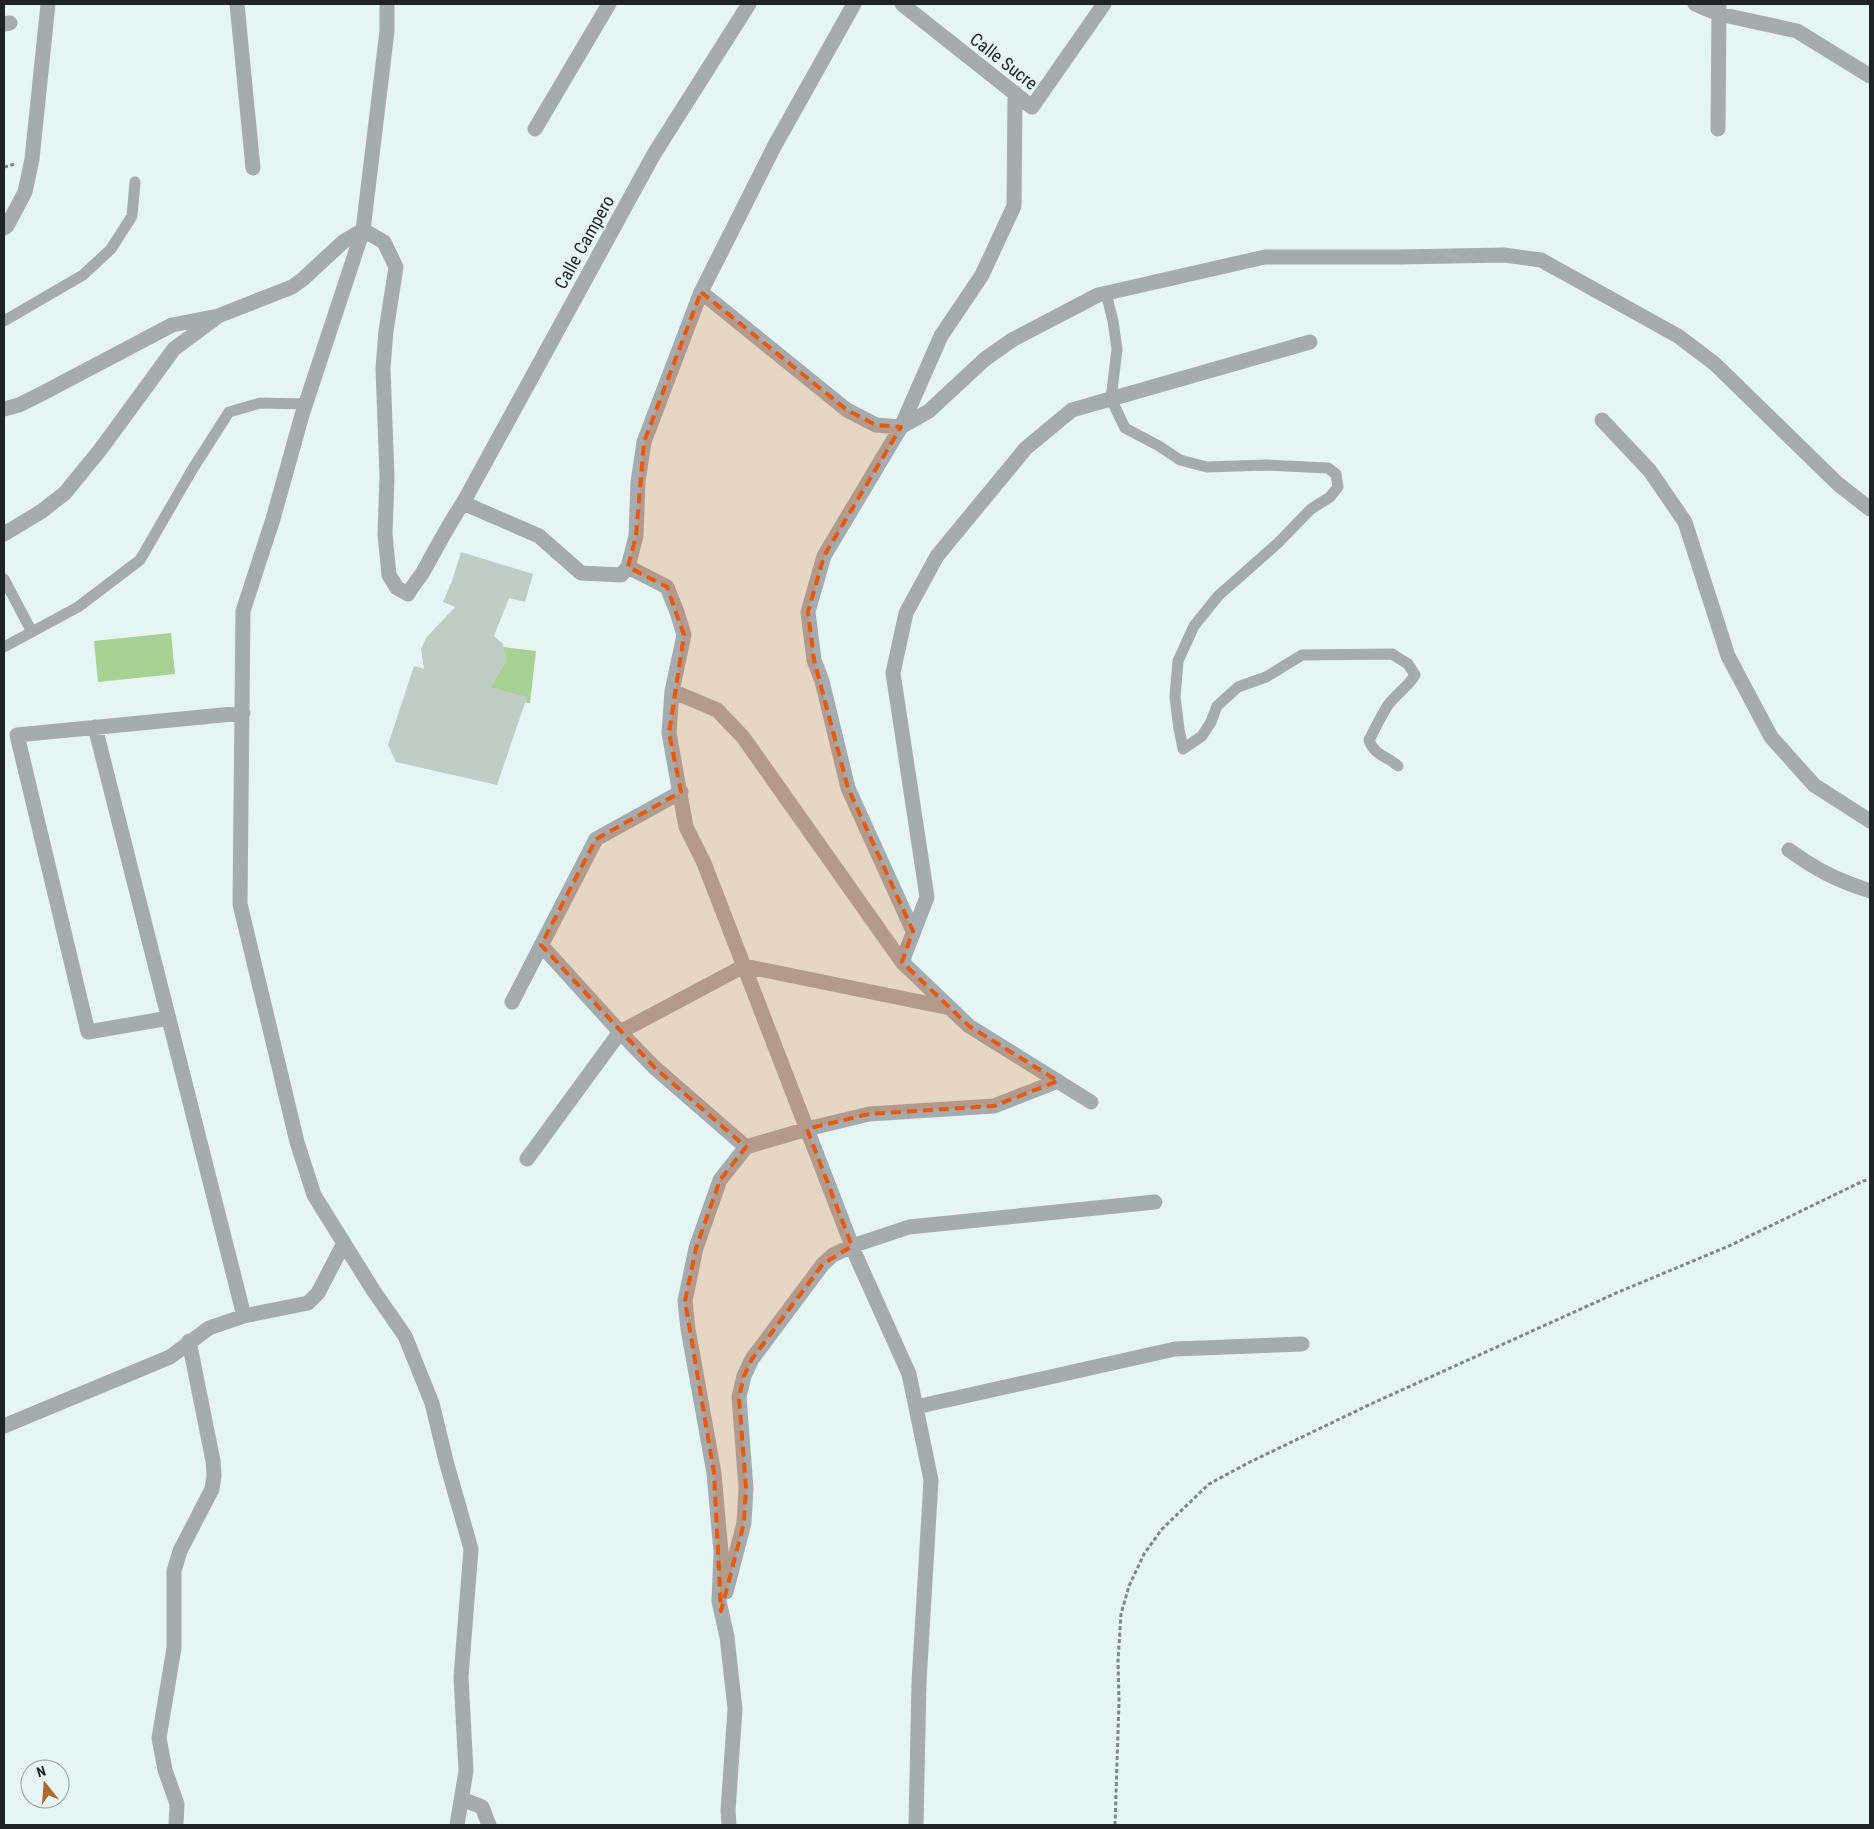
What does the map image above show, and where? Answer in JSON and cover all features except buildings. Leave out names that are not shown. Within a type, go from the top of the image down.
[{"type":"street","points":[[4,228],[7,226],[24,192],[32,159],[48,4]]},
{"type":"street","points":[[237,4],[253,168]]},
{"type":"street","points":[[387,4],[387,31],[363,230],[306,404],[273,519],[243,610],[240,904],[297,1142],[314,1195],[404,1336],[432,1402],[446,1461],[471,1549],[461,1677],[466,1771],[457,1825]]},
{"type":"street","points":[[535,129],[609,4]]},
{"type":"street","name":"Calle Campero","points":[[363,230],[384,242],[396,267],[386,331],[383,368],[387,477],[386,534],[389,575],[397,588],[408,594],[411,587],[422,574],[446,528],[462,503],[654,154],[749,4]]},
{"type":"street","points":[[462,503],[539,536],[581,572],[620,575],[628,567],[636,536],[638,482],[644,442],[701,292],[776,145],[854,4]]},
{"type":"street","name":"Calle Sucre","points":[[902,4],[1032,107],[1104,4]]},
{"type":"street","points":[[1695,4],[1796,31],[1870,76]]},
{"type":"street","points":[[1718,129],[1719,9]]},
{"type":"street","points":[[914,931],[848,788],[822,682],[814,660],[808,612],[824,556],[901,427],[941,336],[982,275],[1014,206],[1015,93]]},
{"type":"street","points":[[4,409],[19,405],[43,393],[172,325],[218,316],[292,287],[343,242],[363,230]]},
{"type":"street","points":[[701,292],[847,410],[876,425],[901,427],[929,411],[985,359],[1012,340],[1098,295],[1265,257],[1504,255],[1541,260],[1678,336],[1715,364],[1838,484],[1870,509]]},
{"type":"street","points":[[4,534],[42,511],[65,493],[100,450],[174,349],[218,316]]},
{"type":"street","points":[[902,962],[927,897],[893,674],[906,613],[937,556],[1026,448],[1072,410],[1310,342]]},
{"type":"street","points":[[1602,420],[1650,470],[1685,522],[1728,656],[1771,737],[1814,785],[1870,821]]},
{"type":"street","points":[[628,567],[666,587],[677,612],[684,635],[672,691],[669,732],[686,827],[704,863],[852,1246],[909,1374],[931,1480],[919,1682],[916,1825]]},
{"type":"street","points":[[672,691],[717,710],[743,737],[902,962],[969,1026],[1091,1102]]},
{"type":"street","points":[[169,1018],[88,1032],[17,735],[242,713]]},
{"type":"street","points":[[95,727],[244,1316]]},
{"type":"street","points":[[512,1002],[596,839],[681,792]]},
{"type":"street","points":[[1789,850],[1811,866],[1837,880],[1870,891]]},
{"type":"street","points":[[541,945],[655,1068],[746,1147]]},
{"type":"street","points":[[527,1159],[620,1032],[744,966],[950,1008]]},
{"type":"street","points":[[730,1825],[728,1811],[735,1709],[727,1637],[719,1601],[721,1552],[714,1473],[685,1301],[696,1248],[720,1180],[746,1147],[807,1129],[869,1114],[994,1106],[1058,1081]]},
{"type":"street","points":[[721,1611],[744,1523],[746,1488],[739,1397],[744,1376],[752,1359],[823,1264],[833,1254],[909,1227],[1154,1202]]},
{"type":"street","points":[[4,1426],[170,1357],[189,1341],[209,1328],[244,1316],[308,1303],[318,1293],[344,1243]]},
{"type":"street","points":[[176,1825],[177,1804],[165,1770],[159,1738],[174,1648],[174,1571],[180,1551],[212,1489],[214,1476],[213,1461],[189,1341]]},
{"type":"street","points":[[916,1407],[1174,1349],[1302,1344]]},
{"type":"street","points":[[462,1799],[482,1807],[489,1825]]},
{"type":"lane","points":[[4,321],[83,275],[111,249],[132,216],[135,182]]},
{"type":"lane","points":[[1106,293],[1117,349],[1110,399],[1125,428],[1160,446],[1180,460],[1207,467],[1266,465],[1328,468],[1336,474],[1338,487],[1330,498],[1311,509],[1278,543],[1218,596],[1194,626],[1178,661],[1175,697],[1183,749],[1202,736],[1211,722],[1217,706],[1238,686],[1266,677],[1302,655],[1392,654],[1408,664],[1415,675],[1410,685],[1388,705],[1369,740],[1372,749],[1392,760],[1398,766]]},
{"type":"lane","points":[[4,647],[78,607],[140,560],[192,470],[229,412],[260,403],[306,404]]},
{"type":"lane","points":[[4,578],[32,632]]},
{"type":"path","points":[[1115,1825],[1119,1700],[1118,1661],[1121,1614],[1128,1586],[1144,1554],[1162,1529],[1209,1484],[1250,1462],[1373,1403],[1614,1294],[1729,1246],[1863,1181],[1870,1180]]},
{"type":"highlighted area","points":[[701,292],[847,410],[876,425],[901,427],[824,556],[808,612],[814,660],[848,788],[913,931],[902,962],[969,1026],[1058,1081],[994,1106],[869,1114],[807,1129],[852,1246],[823,1264],[752,1359],[744,1376],[739,1397],[746,1488],[744,1523],[721,1611],[714,1473],[685,1301],[696,1248],[720,1180],[746,1147],[655,1068],[541,945],[596,839],[681,792],[669,733],[684,635],[667,587],[628,567],[636,536],[644,442]]},
{"type":"green space","points":[[171,633],[175,674],[98,682],[94,641]]},
{"type":"green space","points":[[453,641],[536,651],[530,703],[447,693]]}]
